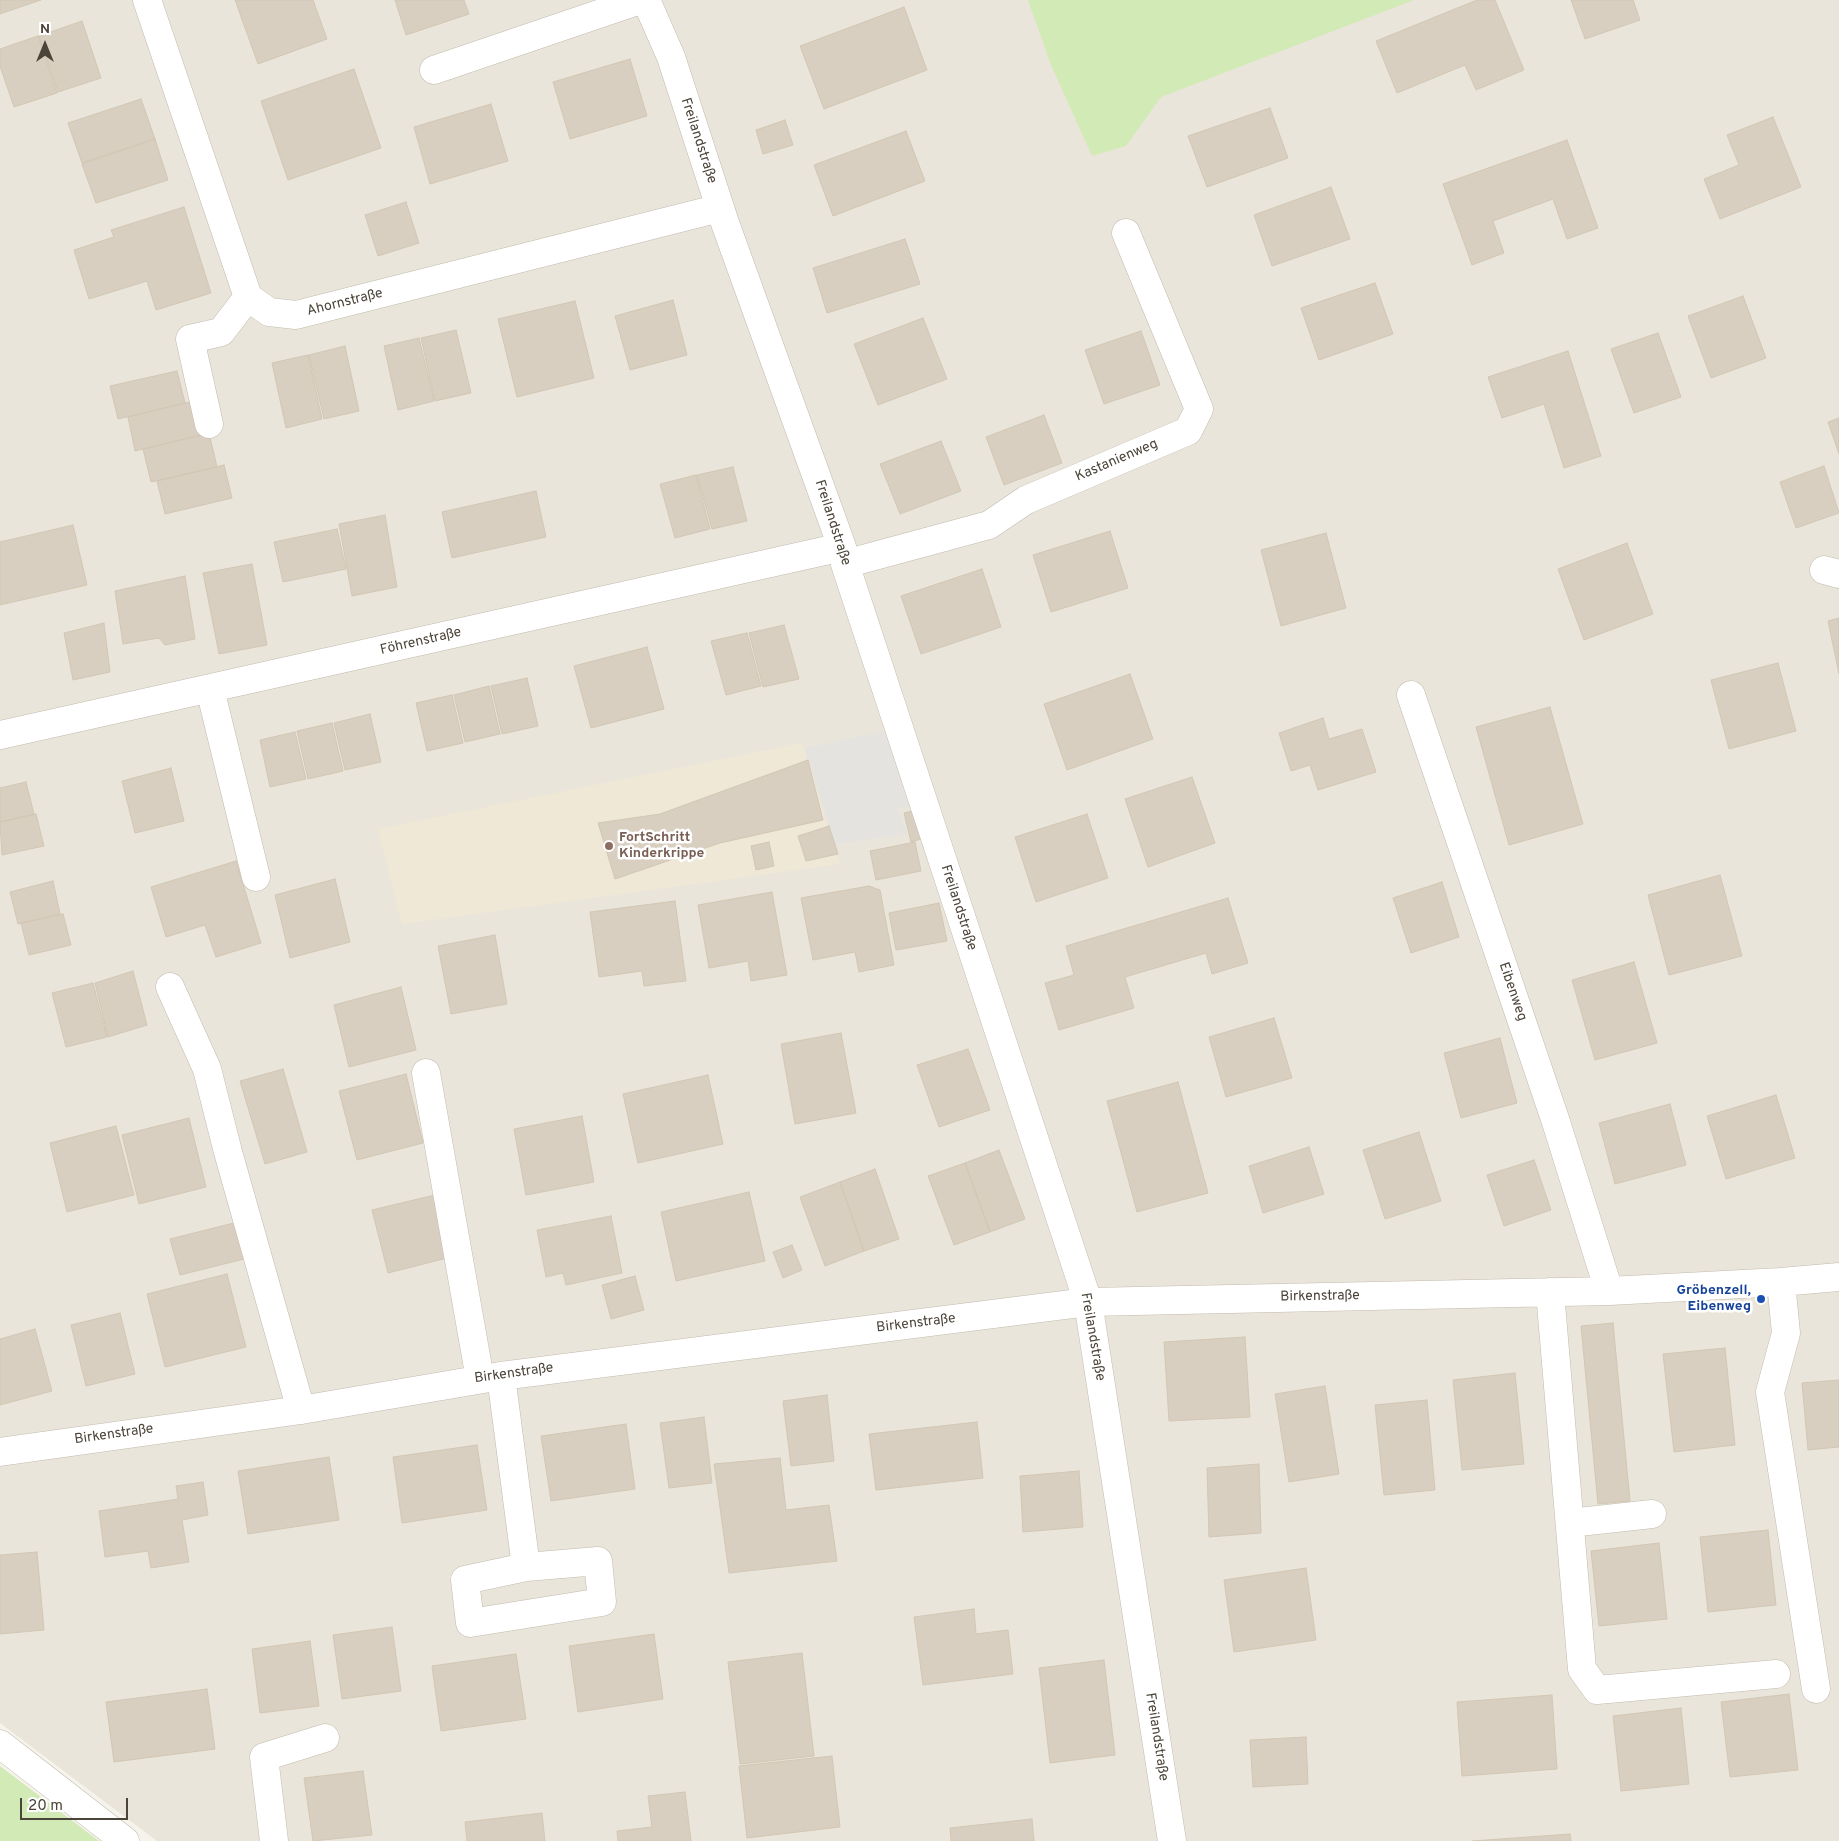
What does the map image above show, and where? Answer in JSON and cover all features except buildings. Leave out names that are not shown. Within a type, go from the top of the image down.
[{"type":"street","points":[[147,0],[248,297],[221,332],[190,339],[209,424]]},
{"type":"street","points":[[434,70],[640,0]]},
{"type":"street","name":"Freilandstraße","points":[[646,0],[671,56],[720,208],[843,556],[1088,1302],[1172,1841]]},
{"type":"street","name":"Ahornstraße","points":[[248,297],[269,312],[296,315],[720,208]]},
{"type":"street","name":"Kastanienweg","points":[[843,556],[989,525],[1026,500],[1188,431],[1199,409],[1126,233]]},
{"type":"street","name":"Föhrenstraße","points":[[0,736],[210,689],[843,556]]},
{"type":"street","points":[[210,689],[256,877]]},
{"type":"street","name":"Eibenweg","points":[[1411,695],[1556,1122],[1609,1291]]},
{"type":"street","points":[[170,987],[207,1069],[230,1162],[301,1410]]},
{"type":"street","points":[[426,1073],[490,1377],[526,1567]]},
{"type":"street","name":"Birkenstraße","points":[[0,1452],[301,1410],[490,1377],[1088,1302],[1609,1291],[1839,1277]]},
{"type":"street","points":[[1781,1282],[1786,1333],[1770,1392],[1816,1688]]},
{"type":"street","points":[[1550,1292],[1582,1669],[1597,1690],[1776,1674]]},
{"type":"street","points":[[1570,1523],[1652,1514]]},
{"type":"street","points":[[598,1561],[602,1602],[470,1622],[465,1580],[526,1567],[598,1561]]},
{"type":"street","points":[[274,1841],[264,1757],[325,1738]]},
{"type":"street","points":[[0,1744],[124,1841]]},
{"type":"shaded area","points":[[0,0],[1839,0],[1839,1841],[157,1841],[0,1723]]},
{"type":"shaded area","points":[[889,730],[914,804],[897,809],[907,834],[835,844],[805,748]]},
{"type":"shaded area","name":"FortSchritt Kinderkrippe","points":[[802,743],[840,864],[402,924],[378,829]]},
{"type":"green space","points":[[1028,0],[1414,0],[1161,97],[1126,146],[1092,156],[1051,65]]},
{"type":"green space","points":[[0,1766],[99,1841],[0,1841]]},
{"type":"place","name":"FortSchritt Kinderkrippe","points":[[609,846]]},
{"type":"place","name":"Gröbenzell, Eibenweg","points":[[1761,1299]]}]
